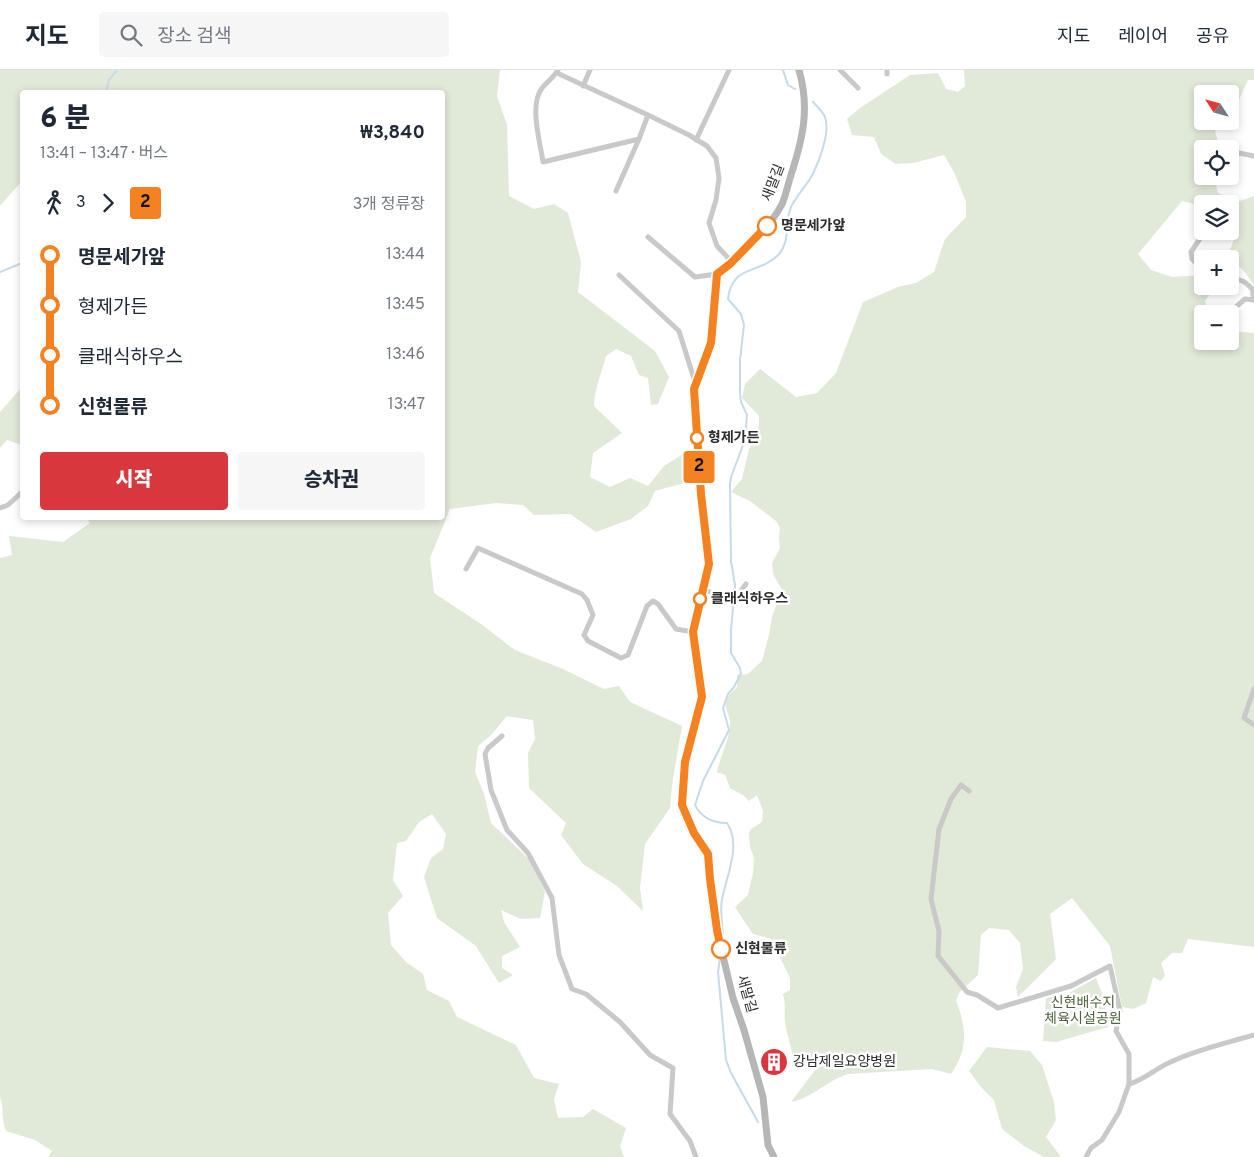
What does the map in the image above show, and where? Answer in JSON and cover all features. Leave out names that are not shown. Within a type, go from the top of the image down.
[{"type":"street","points":[[583,86],[590,70]]},
{"type":"street","points":[[696,140],[729,70]]},
{"type":"street","name":"새말길","points":[[774,1157],[768,1145],[763,1097],[733,998],[717,930],[708,854],[694,833],[682,805],[685,762],[702,697],[693,632],[709,564],[701,484],[695,382],[711,343],[717,274],[767,226],[782,203],[801,145],[806,111],[803,83],[799,70]]},
{"type":"street","points":[[840,70],[858,88]]},
{"type":"street","points":[[639,139],[543,162],[535,100],[542,88],[557,71],[583,86],[648,115],[707,146],[716,158],[719,178],[716,200],[709,223],[717,246],[731,261]]},
{"type":"street","points":[[616,191],[648,115]]},
{"type":"street","points":[[1239,153],[1254,156]]},
{"type":"street","points":[[648,237],[695,277],[717,274]]},
{"type":"street","points":[[1194,261],[1191,252],[1199,240]]},
{"type":"street","points":[[619,275],[679,331],[695,382]]},
{"type":"street","points":[[1238,305],[1244,299],[1254,300],[1253,290],[1239,279]]},
{"type":"street","points":[[0,508],[8,505],[20,494]]},
{"type":"street","points":[[466,569],[478,548],[582,594],[587,600],[593,615],[593,619],[584,635],[588,641],[621,658],[628,655],[647,606],[653,601],[658,604],[676,629],[693,632]]},
{"type":"street","points":[[702,590],[730,596],[738,595],[746,584]]},
{"type":"street","points":[[1254,689],[1244,718],[1254,724]]},
{"type":"street","points":[[502,736],[488,748],[485,754],[491,790],[508,830],[528,853],[552,898],[559,955],[572,989],[586,994],[620,1022],[650,1055],[673,1068],[670,1114],[690,1142],[696,1157]]},
{"type":"street","points":[[970,791],[961,785],[951,800],[939,829],[931,898],[939,931],[938,956],[967,992],[977,995],[998,1008],[1071,986],[1110,966],[1120,1011],[1116,1031],[1129,1054],[1129,1084],[1115,1119],[1102,1140],[1092,1148],[1086,1157]]},
{"type":"street","points":[[1129,1084],[1141,1081],[1170,1062],[1182,1057],[1254,1035]]},
{"type":"green space","points":[[0,70],[500,70],[497,96],[507,125],[509,196],[534,209],[554,204],[568,213],[581,262],[578,292],[655,351],[669,377],[658,404],[651,405],[648,378],[639,375],[631,356],[616,349],[606,356],[597,387],[594,406],[622,433],[593,453],[590,477],[610,487],[630,478],[648,486],[664,466],[683,454],[689,470],[688,482],[655,491],[648,506],[631,519],[596,532],[570,514],[534,515],[523,505],[496,503],[450,509],[430,558],[434,593],[481,624],[515,650],[563,669],[604,689],[619,686],[630,702],[682,726],[670,808],[645,844],[640,888],[643,911],[617,886],[583,864],[561,835],[566,823],[529,788],[528,753],[535,739],[533,720],[507,716],[490,736],[478,746],[475,772],[484,794],[491,823],[531,861],[545,892],[540,918],[521,919],[501,910],[504,922],[520,947],[502,956],[502,968],[513,975],[499,983],[476,946],[437,918],[424,877],[431,858],[443,849],[446,834],[432,814],[419,822],[406,841],[397,843],[393,880],[403,896],[388,913],[391,945],[406,962],[423,974],[427,990],[449,1001],[457,1017],[516,1045],[534,1078],[559,1084],[554,1099],[558,1118],[583,1117],[593,1109],[626,1128],[620,1146],[624,1157],[48,1157],[52,1151],[35,1140],[6,1131],[0,1097],[0,558],[12,555],[9,536],[63,542],[90,523],[88,520],[445,520],[445,90],[20,90],[20,183],[0,206]]},
{"type":"green space","points":[[964,70],[1254,70],[1254,80],[1248,80],[1239,99],[1239,85],[1194,85],[1194,130],[1216,130],[1218,140],[1194,140],[1194,185],[1217,185],[1218,193],[1222,195],[1194,195],[1194,204],[1182,201],[1138,254],[1151,270],[1172,277],[1194,276],[1194,295],[1209,295],[1205,301],[1206,305],[1194,305],[1194,350],[1239,350],[1239,332],[1254,333],[1254,947],[1188,939],[1182,953],[1172,953],[1161,963],[1165,975],[1161,981],[1153,977],[1146,1003],[1133,1009],[1122,1007],[1110,946],[1072,898],[1050,914],[1056,959],[1018,997],[1016,987],[1023,969],[1020,943],[1009,930],[989,928],[981,935],[978,975],[959,993],[956,1001],[962,1020],[964,1039],[957,1065],[951,1074],[932,1069],[848,1074],[806,1097],[791,1102],[819,1065],[793,1059],[785,1023],[783,994],[790,990],[790,978],[771,939],[753,934],[735,907],[748,895],[754,858],[750,847],[749,833],[751,829],[762,822],[763,811],[757,795],[749,801],[743,795],[730,788],[725,775],[717,772],[730,729],[730,720],[725,703],[737,687],[737,675],[748,674],[762,661],[772,617],[782,590],[773,574],[772,563],[780,548],[780,528],[776,521],[750,501],[731,492],[742,479],[749,449],[756,437],[759,425],[759,416],[742,398],[745,384],[760,369],[796,397],[817,393],[836,373],[863,302],[898,287],[916,283],[934,272],[945,239],[966,217],[966,202],[954,172],[944,155],[913,163],[896,164],[881,154],[874,137],[852,135],[847,119],[860,108],[910,75],[938,73],[946,89],[958,92],[965,86]]},
{"type":"green space","points":[[1254,196],[1254,285],[1239,267],[1239,250],[1230,250],[1234,240],[1239,240],[1239,201]]},
{"type":"green space","points":[[20,389],[20,444],[7,440],[0,448],[0,412]]},
{"type":"green space","name":"신현배수지 체육시설공원","points":[[1096,978],[1103,996],[1108,1027],[1056,1042],[1043,1041],[1046,998],[1069,993]]},
{"type":"green space","points":[[987,1047],[1030,1051],[1042,1065],[1054,1102],[1056,1120],[1046,1137],[1061,1157],[1044,1157],[1024,1146],[1002,1129],[994,1100],[969,1071]]},
{"type":"waterway","points":[[106,90],[109,80],[117,70]]},
{"type":"waterway","points":[[783,70],[788,85],[795,89]]},
{"type":"waterway","points":[[723,934],[721,904],[732,858],[733,840],[727,823],[717,822],[708,818],[695,805],[703,781],[729,730],[723,708],[728,694],[741,673],[731,653],[735,585],[731,561],[730,484],[745,440],[747,415],[741,402],[740,393],[740,360],[744,325],[741,314],[728,299],[735,280],[741,274],[764,265],[783,249],[791,207],[810,179],[825,140],[825,117],[813,102]]},
{"type":"waterway","points":[[0,272],[20,264]]},
{"type":"waterway","points":[[720,958],[718,972],[726,1060],[731,1073],[758,1122]]},
{"type":"bus line","name":"2","points":[[721,949],[708,854],[694,833],[682,805],[685,762],[702,697],[693,632],[709,564],[701,494],[694,389],[711,343],[717,274],[730,264],[767,226]]},
{"type":"place","name":"명문세가앞","points":[[767,226]]},
{"type":"place","name":"형제가든","points":[[697,438]]},
{"type":"place","name":"클래식하우스","points":[[700,599]]},
{"type":"place","name":"신현물류","points":[[721,949]]},
{"type":"place","name":"강남제일요양병원","points":[[774,1062]]}]
